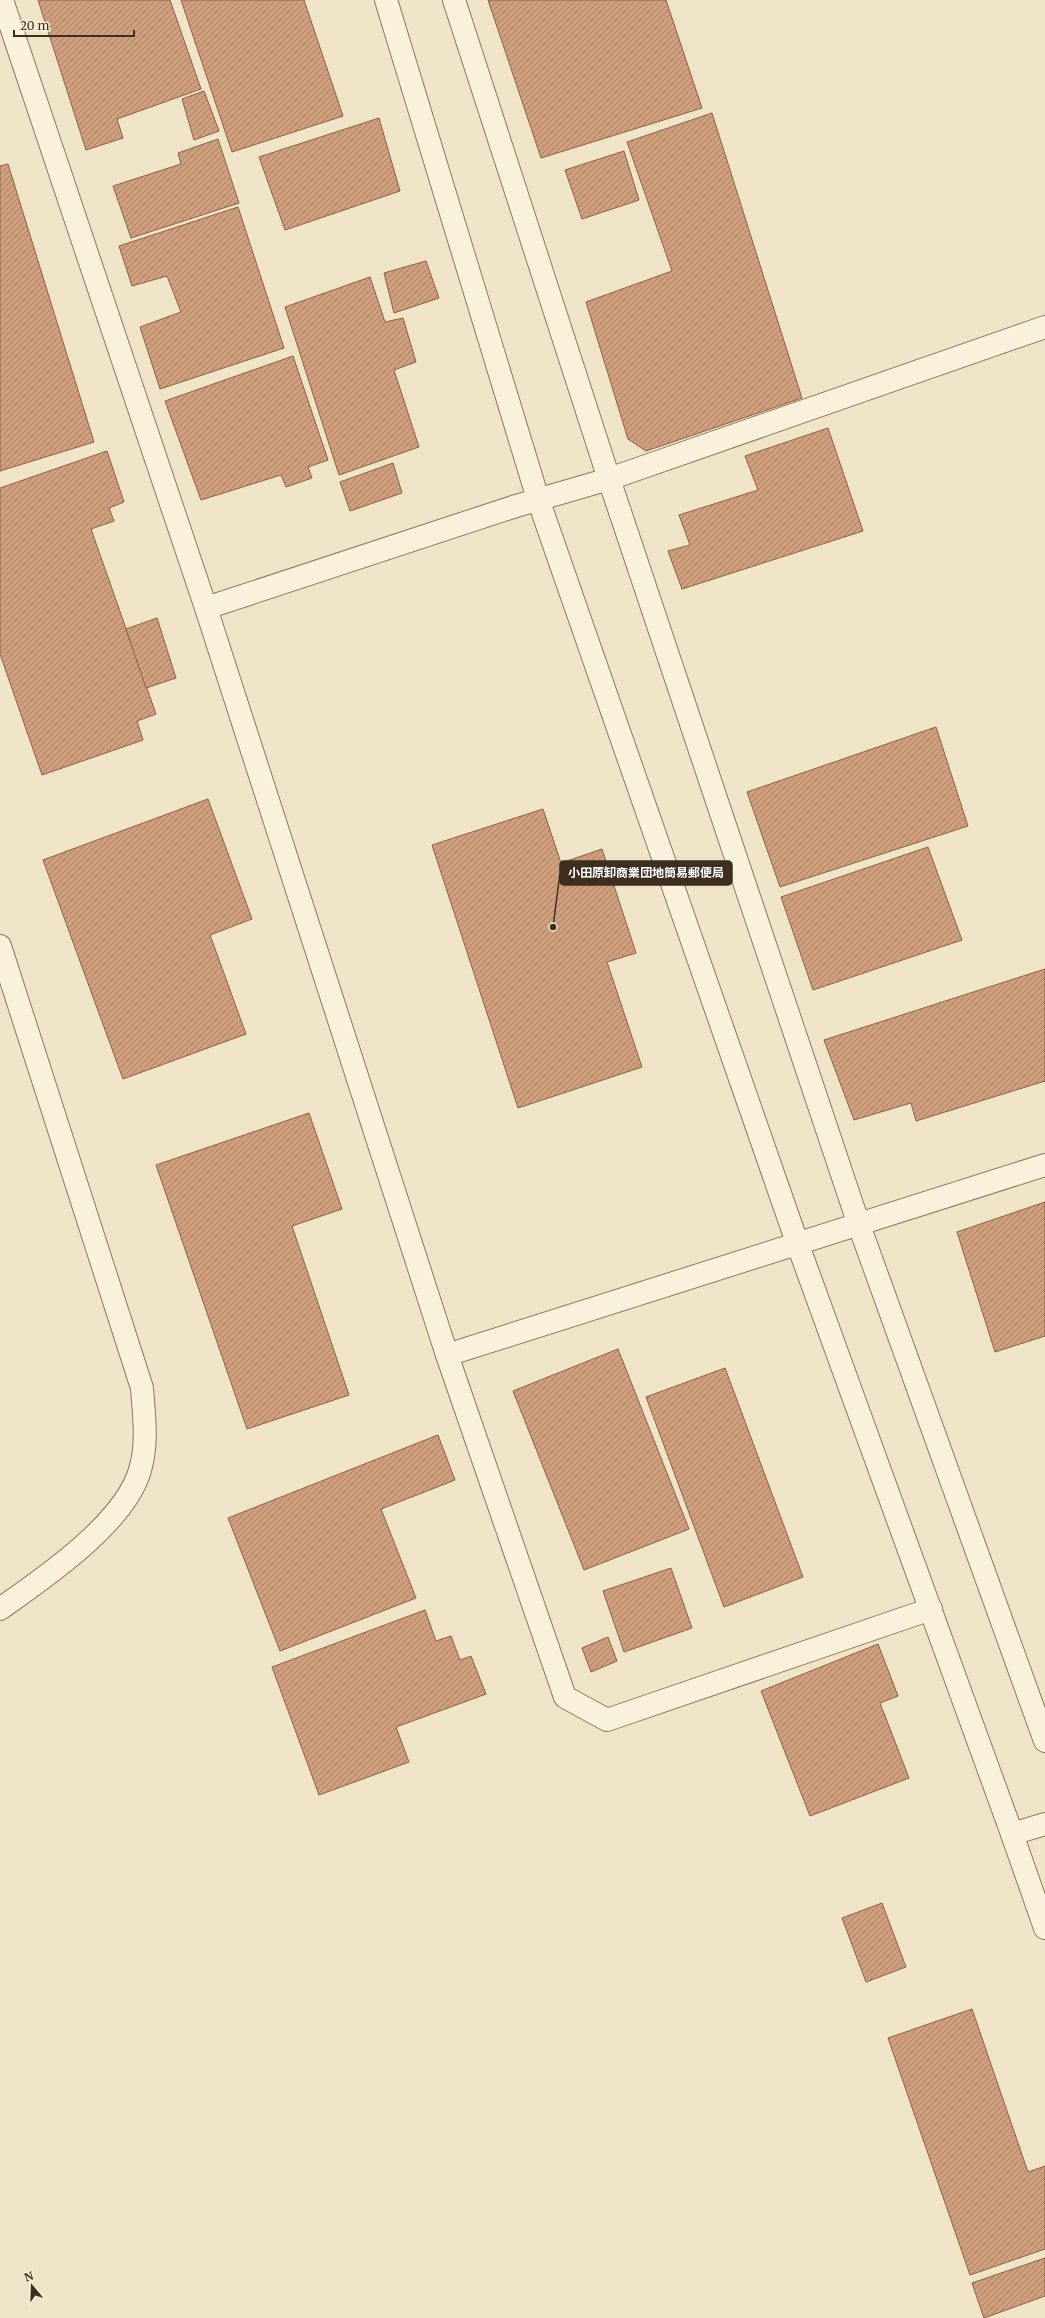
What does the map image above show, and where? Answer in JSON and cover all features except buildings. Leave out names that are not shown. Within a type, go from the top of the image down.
[{"type":"street","points":[[2,0],[206,608],[447,1355],[565,1697],[607,1720],[931,1609]]},
{"type":"street","points":[[386,0],[538,499],[798,1245],[931,1609],[1045,1928]]},
{"type":"street","points":[[454,0],[608,479],[859,1225],[1045,1741]]},
{"type":"street","points":[[206,608],[538,499],[608,479],[1045,327]]},
{"type":"street","points":[[0,946],[142,1388],[146,1436],[140,1470],[126,1498],[98,1530],[51,1572],[0,1609]]},
{"type":"street","points":[[447,1355],[798,1245],[1045,1165]]},
{"type":"street","points":[[1012,1834],[1045,1824]]},
{"type":"place","name":"小田原卸商業団地簡易郵便局","points":[[553,927]]}]
